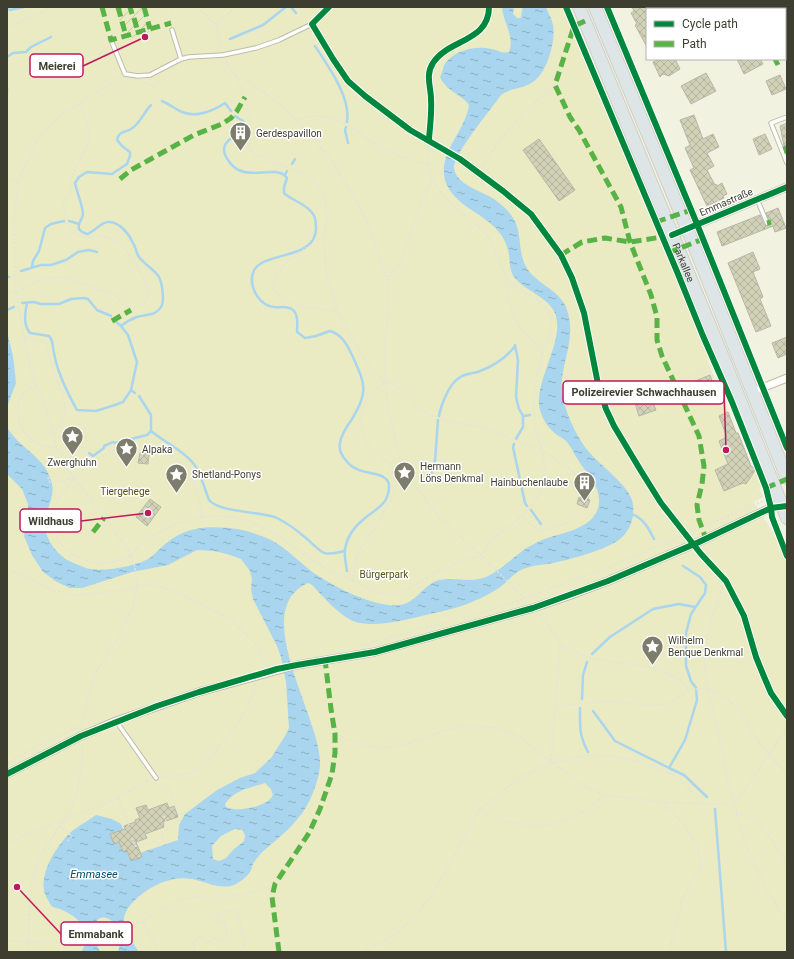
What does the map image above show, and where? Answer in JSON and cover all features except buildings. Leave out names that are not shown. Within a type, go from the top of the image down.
[{"type":"main road","name":"Parkallee","points":[[579,7],[787,518]]},
{"type":"main road","name":"Parkallee","points":[[595,7],[787,478]]},
{"type":"street","name":"Emmastraße","points":[[672,235],[787,187]]},
{"type":"street","points":[[752,392],[787,378]]},
{"type":"street","points":[[7,774],[82,736],[116,721],[199,692],[277,669],[375,652],[533,608],[608,581],[699,542],[781,504]]},
{"type":"lane","points":[[111,40],[125,74],[138,76],[150,74],[181,59],[223,55],[256,48],[279,40],[312,24],[329,7]]},
{"type":"lane","points":[[172,30],[181,59]]},
{"type":"lane","points":[[787,117],[770,124],[787,163]]},
{"type":"lane","points":[[757,199],[767,223]]},
{"type":"lane","points":[[116,721],[154,779]]},
{"type":"path","points":[[7,27],[37,15],[52,7]]},
{"type":"path","points":[[172,7],[170,23],[172,30]]},
{"type":"path","points":[[197,7],[216,25],[223,55],[228,66],[236,76],[245,97],[251,123],[249,147],[253,152],[266,160],[309,176],[317,183],[326,199],[327,219],[324,236],[326,272],[337,311],[352,339],[370,367],[385,383]]},
{"type":"path","points":[[216,25],[235,7]]},
{"type":"path","points":[[488,7],[489,15],[484,25],[478,32],[446,51],[433,62],[429,72],[431,99],[428,165],[432,180],[440,192],[484,231],[494,245],[506,278],[509,301],[515,319],[537,345],[542,354]]},
{"type":"path","points":[[28,952],[30,921],[29,898],[31,883],[38,863],[52,836],[64,819],[79,784],[83,762],[83,724],[88,699],[97,672],[126,624],[133,608],[137,586],[134,563],[128,548],[75,479],[58,448],[36,386],[24,336],[16,293],[14,224],[18,183],[37,140],[50,126],[64,114],[125,74]]},
{"type":"path","points":[[236,76],[250,83],[271,97],[297,120],[331,160],[353,195],[374,238],[387,280],[389,306],[385,342],[385,383],[391,420],[400,459],[405,471],[440,518],[481,555],[511,585]]},
{"type":"path","points":[[479,172],[501,138],[524,113],[555,85]]},
{"type":"path","points":[[7,292],[16,293],[40,279],[64,276],[116,296],[131,310],[140,306],[146,300],[146,283],[141,273],[120,244],[108,237],[84,237],[77,235],[67,224],[64,203],[70,196],[72,180],[89,136],[87,121],[79,104]]},
{"type":"path","points":[[297,120],[308,116],[328,116],[354,130],[385,150],[428,165]]},
{"type":"path","points":[[7,180],[18,183]]},
{"type":"path","points":[[387,280],[400,263],[422,201],[432,180]]},
{"type":"path","points":[[693,214],[700,209],[719,202],[718,200]]},
{"type":"path","points":[[324,236],[286,262],[275,278],[273,289],[278,296],[288,301],[303,306],[337,311]]},
{"type":"path","points":[[202,517],[191,476],[184,466],[162,450],[139,443],[115,449],[105,454],[75,479],[62,493],[54,508],[53,517],[60,544],[71,554],[80,559],[96,564],[111,562],[131,555],[141,544],[172,526],[184,521],[216,516],[234,518],[252,523],[274,534],[328,569],[352,581],[386,594],[397,594],[446,568],[481,555],[491,541],[522,517],[540,492],[544,474],[543,451],[534,418],[534,402],[536,379],[552,323],[550,315],[544,307],[506,278]]},
{"type":"path","points":[[24,336],[44,343],[47,347],[52,367],[64,398],[65,409],[63,421],[54,434]]},
{"type":"path","points":[[606,409],[674,383],[709,367]]},
{"type":"path","points":[[352,581],[358,553],[376,526],[395,487],[396,474],[390,464],[370,447],[362,432],[360,419],[368,395],[385,383],[392,383],[421,410],[430,415],[448,422],[482,427],[543,451],[570,469],[585,484],[587,490]]},
{"type":"path","points":[[36,386],[27,389],[19,402],[18,415],[22,430],[33,441],[48,447],[58,448]]},
{"type":"path","points":[[396,474],[405,471]]},
{"type":"path","points":[[48,477],[50,483],[75,479]]},
{"type":"path","points":[[459,620],[500,607],[609,567],[769,498]]},
{"type":"path","points":[[522,517],[531,525],[541,530],[552,528],[570,521],[577,518],[580,514]]},
{"type":"path","points":[[7,569],[25,576],[52,590],[76,595],[128,590],[137,586],[149,584],[175,591],[229,618],[255,643],[269,672]]},
{"type":"path","points":[[726,581],[716,606],[707,638],[705,660],[707,688],[734,805],[743,837],[754,865],[779,909],[787,920]]},
{"type":"path","points":[[351,648],[423,628],[452,622]]},
{"type":"path","points":[[551,763],[560,646],[589,658],[655,668],[680,679],[689,690]]},
{"type":"path","points":[[7,843],[118,798],[154,779],[178,776],[196,769],[208,758],[226,737],[245,711],[255,687]]},
{"type":"path","points":[[556,706],[608,701],[644,705],[666,704],[677,699],[689,690],[707,688],[725,697],[741,712],[753,734],[769,755],[787,773]]},
{"type":"path","points":[[7,763],[83,724]]},
{"type":"path","points":[[336,734],[359,744],[379,748],[404,745],[443,731],[464,726],[498,728],[519,737],[551,763],[583,785],[604,795],[660,802],[734,805]]},
{"type":"path","points":[[734,805],[787,728]]},
{"type":"path","points":[[363,952],[388,939],[415,916],[431,896],[445,873],[478,810],[522,776],[551,763],[590,755],[616,757],[645,763],[677,777],[702,803]]},
{"type":"path","points":[[168,787],[179,815]]},
{"type":"path","points":[[478,810],[502,821],[523,826],[543,826],[558,823],[584,812],[604,795]]},
{"type":"path","points":[[118,798],[129,825]]},
{"type":"path","points":[[660,802],[683,823],[697,845],[700,866],[683,898],[669,952]]},
{"type":"path","points":[[736,812],[745,814],[759,826],[773,842],[787,866]]},
{"type":"path","points":[[132,838],[135,846],[141,846],[163,838],[161,833],[168,830],[164,816]]},
{"type":"path","points":[[167,825],[181,820]]},
{"type":"path","points":[[60,826],[72,836],[67,842]]},
{"type":"path","points":[[7,941],[67,942],[116,930],[143,921],[174,902],[201,896],[234,896],[248,894],[274,884]]},
{"type":"path","points":[[191,952],[196,947],[193,944],[201,935],[208,943],[215,937],[219,942],[227,935],[224,921],[218,922],[216,914],[237,910],[245,945],[240,952]]},
{"type":"path","points":[[143,921],[158,952]]},
{"type":"path","points":[[104,924],[108,941],[112,940],[113,944],[119,945]]},
{"type":"path","points":[[210,952],[218,950],[219,952]]},
{"type":"green space","name":"Bürgerpark","points":[[7,7],[565,7],[710,359],[708,362],[751,469],[753,468],[755,473],[759,471],[761,481],[763,481],[764,486],[759,488],[763,497],[754,502],[780,544],[787,562],[787,952],[7,952]]},
{"type":"green space","points":[[116,7],[146,7],[149,18],[145,20],[149,33],[128,39],[125,26],[121,27]]},
{"type":"water","name":"Emmasee","points":[[502,7],[514,7],[513,14],[517,18],[521,18],[524,14],[524,7],[546,7],[554,32],[552,48],[546,64],[538,78],[525,86],[508,91],[501,95],[459,153],[454,168],[459,179],[470,187],[494,199],[502,205],[513,218],[518,230],[522,256],[528,270],[539,281],[557,294],[567,310],[570,334],[562,381],[565,406],[570,421],[582,443],[625,487],[629,494],[633,505],[633,516],[630,526],[620,539],[607,547],[569,559],[523,569],[516,573],[499,588],[474,601],[449,610],[393,622],[364,624],[356,622],[344,616],[312,585],[308,583],[291,597],[284,616],[286,640],[292,667],[318,744],[320,769],[317,782],[306,807],[290,828],[259,856],[254,862],[251,871],[247,876],[236,884],[226,887],[192,879],[176,879],[160,883],[152,887],[133,902],[125,915],[124,921],[127,933],[139,952],[118,952],[119,938],[117,927],[111,920],[104,918],[98,919],[95,925],[95,936],[100,952],[81,952],[85,945],[86,939],[83,927],[69,913],[52,906],[44,892],[45,873],[53,854],[65,838],[71,832],[96,815],[112,819],[121,824],[134,855],[178,840],[179,825],[185,814],[217,790],[240,778],[255,773],[271,758],[289,728],[286,682],[281,657],[277,646],[253,599],[250,571],[241,559],[214,551],[197,550],[168,565],[132,572],[82,588],[70,588],[57,582],[43,572],[32,555],[24,536],[28,518],[28,504],[22,489],[7,474],[7,427],[12,435],[38,459],[49,474],[53,488],[45,520],[45,526],[51,544],[64,558],[69,561],[93,569],[101,570],[129,566],[151,557],[172,539],[187,531],[208,527],[222,527],[250,532],[271,540],[284,548],[314,573],[350,593],[387,605],[398,605],[411,601],[436,581],[447,579],[474,580],[485,578],[497,571],[527,548],[542,540],[579,528],[592,519],[596,513],[599,506],[599,499],[596,486],[569,444],[548,427],[540,410],[539,398],[541,385],[554,344],[557,331],[557,319],[548,303],[518,282],[512,274],[508,251],[501,234],[492,224],[461,203],[449,189],[445,180],[445,160],[448,151],[467,115],[469,105],[443,82],[440,77],[444,65],[459,52],[472,48],[486,48],[509,52],[511,41]],"holes":[[[265,783],[271,789],[273,795],[267,802],[246,809],[226,807],[225,804],[233,796],[248,788]],[[235,829],[243,830],[245,836],[244,841],[226,858],[219,861],[213,859],[212,846],[221,836]]]},
{"type":"water","points":[[7,332],[13,356],[16,383],[7,407]]},
{"type":"waterway","points":[[7,8],[10,10],[24,7]]},
{"type":"waterway","points":[[230,39],[263,25],[286,7]]},
{"type":"waterway","points":[[291,7],[296,13]]},
{"type":"waterway","points":[[522,18],[524,7]]},
{"type":"waterway","points":[[7,57],[13,53],[26,52],[31,47],[51,37]]},
{"type":"waterway","points":[[315,46],[332,72],[342,92],[346,102],[347,122]]},
{"type":"waterway","points":[[7,87],[7,93]]},
{"type":"waterway","points":[[162,101],[187,114],[204,113],[225,103],[231,111]]},
{"type":"waterway","points":[[27,303],[25,319],[26,326],[30,333],[49,336],[51,338],[55,360],[60,375],[77,410],[96,411],[123,402],[131,390],[137,362],[128,335],[121,326],[140,316],[154,313],[159,310],[163,301],[163,292],[159,277],[139,257],[129,236],[120,226],[112,222],[105,222],[87,234],[79,229],[83,214],[75,183],[79,177],[87,172],[112,174],[127,164],[130,152],[117,140],[118,137],[120,134],[134,127],[151,105]]},
{"type":"waterway","points":[[235,116],[243,121],[245,126],[225,145],[224,149],[228,160],[235,168],[242,172],[275,172],[282,174],[287,178],[284,193],[307,207],[315,217],[316,221],[316,229],[313,240],[306,247],[296,252],[262,263],[255,269],[252,278],[255,293],[261,301],[269,306],[287,307],[292,309],[297,316],[297,332],[305,338],[330,331],[338,335],[349,348],[360,374],[363,395],[361,402],[342,437],[340,451],[347,462],[352,466],[359,470],[381,476],[388,482],[388,493],[384,503],[358,525],[348,540],[345,552],[347,571]]},
{"type":"waterway","points":[[346,127],[345,130],[348,143]]},
{"type":"waterway","points":[[292,164],[295,159]]},
{"type":"waterway","points":[[285,175],[287,171]]},
{"type":"waterway","points":[[32,267],[33,261],[39,251],[45,228],[51,224],[64,221]]},
{"type":"waterway","points":[[69,221],[79,224]]},
{"type":"waterway","points":[[21,271],[41,265],[51,265],[66,260],[78,252],[89,250],[97,252]]},
{"type":"waterway","points":[[22,303],[34,302],[41,304],[59,304],[71,299],[84,298],[88,299],[97,310],[111,316]]},
{"type":"waterway","points":[[7,310],[14,307]]},
{"type":"waterway","points":[[115,321],[121,326]]},
{"type":"waterway","points":[[515,345],[518,360],[516,397],[519,409],[523,416],[523,427],[516,439]]},
{"type":"waterway","points":[[439,416],[446,395],[455,381],[461,376],[490,367],[504,358],[515,346]]},
{"type":"waterway","points":[[131,390],[135,393]]},
{"type":"waterway","points":[[139,396],[151,415],[151,431],[179,450],[196,466],[209,500],[214,504],[231,510],[277,518],[296,530],[326,554],[345,551]]},
{"type":"waterway","points":[[523,416],[530,415]]},
{"type":"waterway","points":[[431,475],[435,461],[438,420]]},
{"type":"waterway","points":[[89,453],[93,456],[104,448],[104,446],[113,442],[115,443],[147,435],[151,431]]},
{"type":"waterway","points":[[514,444],[513,447],[525,503],[527,506]]},
{"type":"waterway","points":[[531,510],[541,524]]},
{"type":"waterway","points":[[631,514],[639,518],[648,527],[654,539]]},
{"type":"waterway","points":[[669,768],[685,740],[697,700],[696,688],[691,681],[686,666],[686,633],[691,614],[705,593],[706,585],[700,577],[683,566]]},
{"type":"waterway","points":[[592,654],[610,637],[653,609],[679,604],[695,607]]},
{"type":"waterway","points":[[582,699],[583,675],[587,662]]},
{"type":"waterway","points":[[580,708],[581,731],[583,741],[588,752]]},
{"type":"waterway","points":[[593,711],[615,741],[684,775],[707,797]]},
{"type":"waterway","points":[[715,809],[726,952]]},
{"type":"marked path","points":[[102,7],[111,40],[171,23]]},
{"type":"marked path","points":[[118,7],[126,36]]},
{"type":"marked path","points":[[130,7],[132,14]]},
{"type":"marked path","points":[[144,7],[150,29]]},
{"type":"marked path","points":[[134,18],[138,32]]},
{"type":"marked path","points":[[585,21],[574,26],[555,85],[570,117],[579,130],[621,207],[630,242],[651,295],[657,317],[657,340],[662,356],[699,436],[704,466],[702,484],[697,505],[699,520],[706,539]]},
{"type":"marked path","points":[[776,60],[778,65]]},
{"type":"marked path","points":[[120,179],[131,170],[194,135],[222,124],[231,118],[237,111],[245,97]]},
{"type":"marked path","points":[[785,146],[787,153]]},
{"type":"marked path","points":[[656,222],[691,210]]},
{"type":"marked path","points":[[767,223],[771,222]]},
{"type":"marked path","points":[[561,255],[582,242],[605,238],[630,242],[662,237]]},
{"type":"marked path","points":[[668,253],[703,239]]},
{"type":"marked path","points":[[112,321],[131,310]]},
{"type":"marked path","points":[[766,488],[787,479]]},
{"type":"marked path","points":[[93,532],[104,518]]},
{"type":"marked path","points":[[279,952],[272,897],[275,884],[309,833],[320,809],[332,774],[335,753],[335,734],[325,660]]},
{"type":"cycle path","points":[[329,7],[312,24],[348,81],[365,96],[410,130],[460,159],[503,191],[531,214],[561,255],[572,278],[584,313],[598,384],[606,409],[614,426],[661,503],[701,554],[726,581],[744,616],[756,657],[771,693],[787,716]]},
{"type":"cycle path","points":[[429,139],[431,109],[429,72],[433,63],[448,49],[475,34],[482,27],[487,18],[489,7]]},
{"type":"cycle path","points":[[566,7],[732,402],[766,488],[772,517],[787,556]]},
{"type":"cycle path","points":[[607,7],[697,224],[787,448]]},
{"type":"cycle path","points":[[672,235],[787,187]]},
{"type":"cycle path","points":[[7,774],[81,736],[157,706],[277,669],[375,652],[533,608],[608,581],[699,542],[771,508],[787,506]]},
{"type":"place","name":"Meierei","points":[[145,37]]},
{"type":"place","name":"Gerdespavillon","points":[[240,152]]},
{"type":"place","name":"Polizeirevier Schwachhausen","points":[[726,450]]},
{"type":"place","name":"Zwerghuhn","points":[[72,456]]},
{"type":"place","name":"Alpaka","points":[[126,468]]},
{"type":"place","name":"Hermann Löns Denkmal","points":[[405,492]]},
{"type":"place","name":"Shetland-Ponys","points":[[177,494]]},
{"type":"place","name":"Hainbuchenlaube","points":[[584,502]]},
{"type":"place","name":"Wildhaus","points":[[148,513]]},
{"type":"place","name":"Wilhelm Benque Denkmal","points":[[653,666]]},
{"type":"place","name":"Emmabank","points":[[17,887]]},
{"type":"park label","name":"Tiergehege","points":[[125,491]]}]
